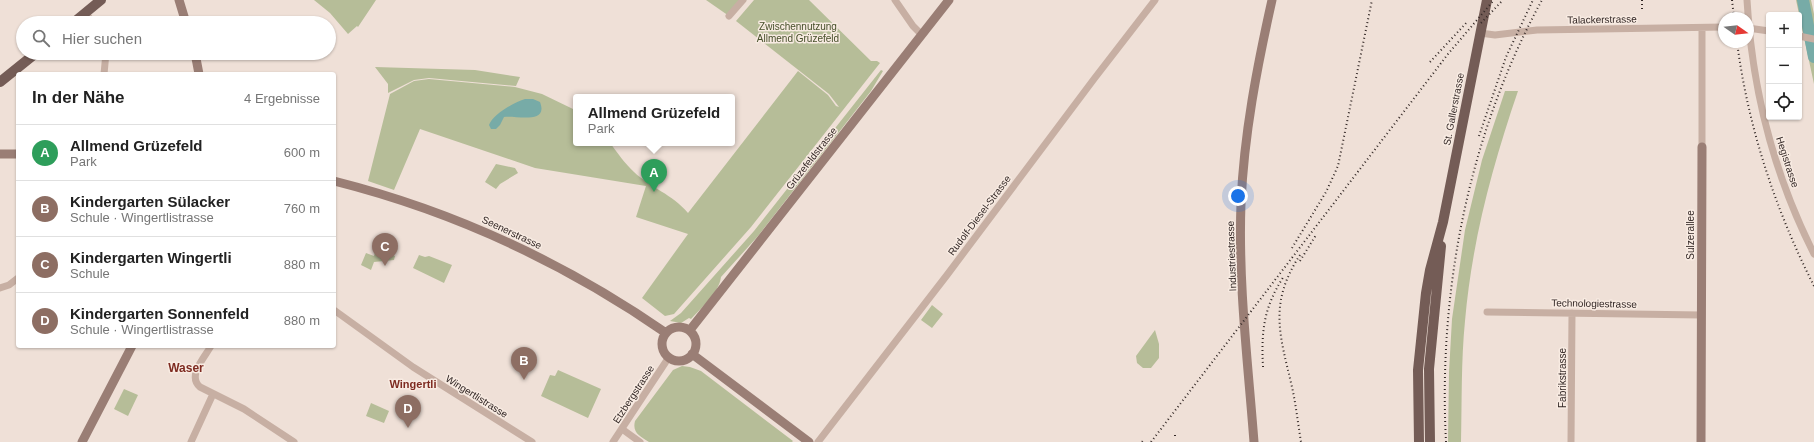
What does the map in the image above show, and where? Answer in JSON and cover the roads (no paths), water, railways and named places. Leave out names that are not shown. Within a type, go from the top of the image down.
[{"type":"main road","points":[[82,16],[101,0]]},
{"type":"main road","points":[[179,0],[184,16]]},
{"type":"main road","name":"Grüzefeldstrasse","points":[[690,330],[949,0]]},
{"type":"main road","name":"Industriestrasse","points":[[1254,442],[1242,273],[1241,202],[1248,126],[1272,0]]},
{"type":"main road","name":"St. Gallerstrasse","points":[[1419,442],[1418,389],[1422,328],[1430,270],[1443,222],[1487,0]]},
{"type":"main road","points":[[0,82],[27,60]]},
{"type":"main road","points":[[196,60],[199,72]]},
{"type":"main road","name":"Sulzerallee","points":[[1701,442],[1702,147]]},
{"type":"main road","points":[[0,154],[16,154]]},
{"type":"main road","name":"Seenerstrasse","points":[[336,182],[431,210],[474,227],[533,254],[618,301],[666,333]]},
{"type":"main road","name":"St. Gallerstrasse","points":[[1430,442],[1429,369],[1440,271],[1443,222]]},
{"type":"main road","points":[[680,327],[690,330],[696,344],[692,354],[684,360],[669,357],[663,344],[666,333],[680,327]]},
{"type":"main road","points":[[82,442],[131,348]]},
{"type":"main road","points":[[692,354],[809,442]]},
{"type":"street","points":[[729,16],[743,0]]},
{"type":"street","points":[[895,0],[913,26],[922,34]]},
{"type":"street","name":"Rudolf-Diesel-Strasse","points":[[818,442],[947,275],[1155,0]]},
{"type":"street","name":"Hegistrasse","points":[[1747,0],[1747,12]]},
{"type":"street","name":"Talackerstrasse","points":[[1480,33],[1495,35],[1537,30],[1718,27]]},
{"type":"street","name":"Sulzerallee","points":[[1702,28],[1702,147]]},
{"type":"street","points":[[1754,29],[1766,31]]},
{"type":"street","name":"Hegistrasse","points":[[1751,48],[1754,73],[1766,124],[1787,193],[1814,254]]},
{"type":"street","points":[[104,72],[105,60]]},
{"type":"street","points":[[0,288],[9,285],[16,280]]},
{"type":"street","name":"Wingertlistrasse","points":[[336,311],[413,367],[532,442]]},
{"type":"street","name":"Technologiestrasse","points":[[1487,312],[1701,315]]},
{"type":"street","name":"Fabrikstrasse","points":[[1571,442],[1572,313]]},
{"type":"street","points":[[210,348],[196,372],[194,379],[196,384],[250,412],[294,442]]},
{"type":"street","name":"Etzbergstrasse","points":[[613,442],[669,357]]},
{"type":"street","points":[[191,442],[213,394]]},
{"type":"street","points":[[622,429],[640,442]]},
{"type":"water","points":[[525,99],[533,99],[540,102],[540,114],[530,117],[504,117],[496,129],[491,129],[489,125],[495,117],[510,106]]},
{"type":"waterway","points":[[1803,0],[1814,57]]},
{"type":"railway","points":[[1292,248],[1326,192],[1338,166],[1372,0]]},
{"type":"railway","points":[[1151,442],[1448,54],[1494,0]]},
{"type":"railway","points":[[1481,23],[1503,0]]},
{"type":"railway","points":[[1479,136],[1506,57],[1533,0]]},
{"type":"railway","points":[[1446,442],[1445,385],[1447,328],[1454,270],[1464,214],[1477,158],[1495,104],[1517,51],[1542,0]]},
{"type":"railway","points":[[1642,0],[1642,10]]},
{"type":"railway","points":[[1732,0],[1733,12]]},
{"type":"railway","points":[[1430,62],[1468,21]]},
{"type":"railway","points":[[1738,48],[1748,105],[1765,167],[1787,227],[1814,286]]},
{"type":"railway","points":[[1300,261],[1316,235]]},
{"type":"railway","points":[[1300,255],[1290,273],[1284,289],[1280,305],[1280,320],[1281,335],[1301,442]]},
{"type":"railway","points":[[1263,367],[1263,330],[1265,319],[1272,298],[1284,276]]},
{"type":"place","name":"Allmend Grüzefeld","points":[[654,192]]},
{"type":"place","name":"Kindergarten Wingertli","points":[[385,266]]},
{"type":"place","name":"Kindergarten Sülacker","points":[[524,380]]},
{"type":"place","name":"Kindergarten Sonnenfeld","points":[[408,428]]},
{"type":"district","name":"Waser","points":[[186,368]]},
{"type":"district","name":"Wingertli","points":[[413,384]]},
{"type":"park label","name":"Zwischennutzung Allmend Grüzefeld","points":[[798,32]]}]
